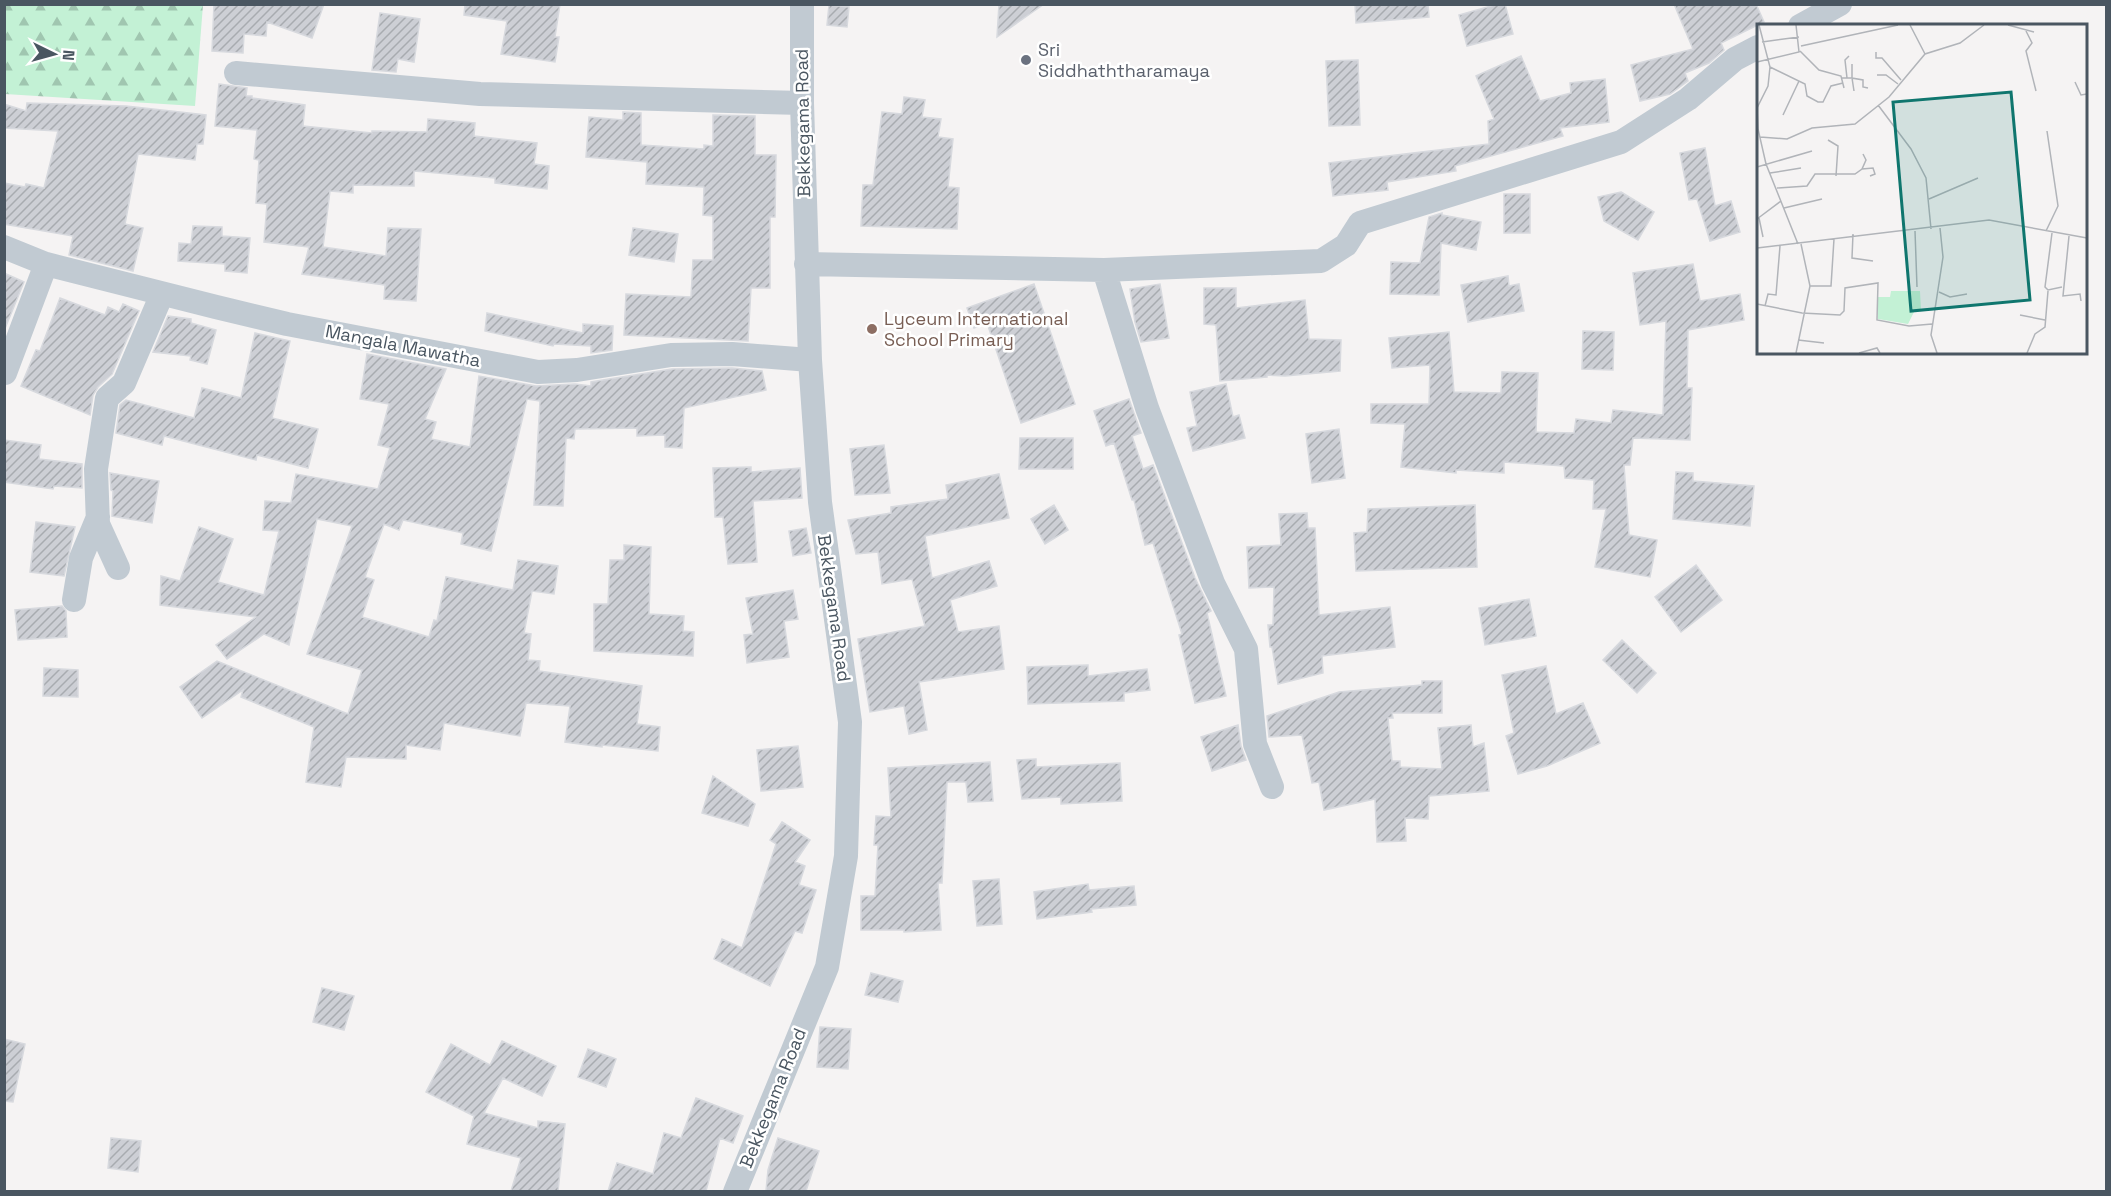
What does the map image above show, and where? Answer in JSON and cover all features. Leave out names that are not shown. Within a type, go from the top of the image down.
[{"type":"street","name":"Bekkegama Road","points":[[735,1191],[827,967],[846,856],[850,722],[820,502],[810,360],[802,103],[802,4]]},
{"type":"street","points":[[1804,24],[1840,4]]},
{"type":"street","points":[[806,264],[1104,270],[1321,261],[1346,245],[1360,223],[1621,142],[1688,99],[1735,59],[1757,48]]},
{"type":"street","points":[[236,73],[480,94],[802,103]]},
{"type":"street","name":"Mangala Mawatha","points":[[4,247],[46,264],[287,324],[538,372],[577,370],[671,355],[732,354],[810,360]]},
{"type":"street","points":[[5,373],[46,264]]},
{"type":"street","points":[[1104,270],[1147,408],[1213,583],[1246,649],[1255,744],[1272,787]]},
{"type":"street","points":[[118,568],[98,524],[96,469],[107,398],[124,383],[162,294]]},
{"type":"street","points":[[74,600],[81,558],[98,517]]},
{"type":"green space","points":[[4,5],[203,5],[195,106],[5,94]]},
{"type":"building","points":[[214,4],[324,4],[312,38],[267,22],[266,36],[244,34],[243,53],[212,51]]},
{"type":"building","points":[[465,4],[560,4],[555,37],[559,37],[555,62],[501,54],[507,21],[464,15]]},
{"type":"building","points":[[999,4],[1044,4],[997,37]]},
{"type":"building","points":[[1355,4],[1428,4],[1429,17],[1356,23]]},
{"type":"building","points":[[1505,4],[1513,34],[1467,46],[1459,15]]},
{"type":"building","points":[[1674,4],[1756,4],[1764,22],[1721,43],[1724,50],[1709,63],[1685,73],[1688,81],[1670,94],[1640,101],[1631,65],[1693,49]]},
{"type":"building","points":[[829,5],[849,7],[847,27],[827,25]]},
{"type":"building","points":[[380,13],[420,19],[414,62],[398,59],[396,72],[372,70]]},
{"type":"building","points":[[1521,56],[1540,101],[1571,93],[1570,83],[1605,79],[1609,122],[1560,128],[1563,136],[1455,166],[1456,171],[1387,182],[1388,190],[1333,196],[1329,163],[1489,144],[1488,121],[1494,119],[1476,76]]},
{"type":"building","points":[[1358,60],[1360,125],[1329,126],[1326,61]]},
{"type":"building","points":[[219,84],[247,88],[246,96],[252,96],[252,98],[305,105],[303,126],[372,133],[372,131],[427,132],[428,119],[475,123],[474,136],[537,143],[534,164],[549,166],[547,189],[495,183],[495,178],[414,171],[414,186],[353,185],[353,193],[330,191],[323,247],[386,256],[388,228],[421,229],[416,301],[384,299],[385,285],[302,274],[309,247],[264,242],[267,204],[256,203],[259,160],[254,159],[257,130],[215,126]]},
{"type":"building","points":[[904,97],[925,100],[922,117],[941,119],[938,137],[953,139],[948,187],[959,188],[957,229],[861,226],[863,185],[873,185],[882,112],[902,114]]},
{"type":"building","points":[[27,103],[126,106],[206,115],[203,144],[197,144],[195,160],[138,154],[125,224],[143,228],[133,271],[69,255],[73,236],[4,224],[4,183],[44,188],[58,131],[4,128],[4,104],[26,111]]},
{"type":"building","points":[[623,112],[641,113],[641,145],[704,149],[704,145],[713,146],[713,115],[755,116],[755,155],[776,155],[775,217],[770,217],[770,288],[751,288],[748,341],[624,335],[626,294],[691,297],[693,260],[713,260],[713,216],[703,215],[704,187],[646,184],[647,162],[586,157],[589,117],[623,120]]},
{"type":"building","points":[[1705,148],[1715,206],[1731,201],[1740,232],[1710,241],[1697,199],[1689,200],[1680,153]]},
{"type":"building","points":[[1621,192],[1654,212],[1638,240],[1604,221],[1598,197]]},
{"type":"building","points":[[1504,194],[1530,194],[1530,233],[1504,233]]},
{"type":"building","points":[[1442,213],[1442,215],[1481,222],[1476,250],[1441,243],[1439,295],[1390,294],[1391,262],[1420,263],[1429,217]]},
{"type":"building","points":[[193,226],[222,227],[222,236],[250,238],[247,273],[225,271],[225,264],[178,261],[179,243],[191,244]]},
{"type":"building","points":[[633,228],[678,234],[674,262],[629,255]]},
{"type":"building","points":[[1693,264],[1700,301],[1740,294],[1744,320],[1688,330],[1687,388],[1692,388],[1690,440],[1633,438],[1630,465],[1624,465],[1629,535],[1657,540],[1650,577],[1595,567],[1606,509],[1593,509],[1594,480],[1565,478],[1564,466],[1504,462],[1504,473],[1456,470],[1456,473],[1401,467],[1405,424],[1371,423],[1371,404],[1429,404],[1430,365],[1392,368],[1389,338],[1449,332],[1454,392],[1501,393],[1502,372],[1538,373],[1536,432],[1574,433],[1576,419],[1611,423],[1613,410],[1663,415],[1666,321],[1640,325],[1633,273]]},
{"type":"building","points":[[4,273],[24,282],[4,331]]},
{"type":"building","points":[[1508,276],[1509,286],[1519,284],[1524,311],[1468,322],[1461,285]]},
{"type":"building","points":[[1034,284],[1075,404],[1021,423],[987,323],[974,328],[967,308]]},
{"type":"building","points":[[1160,284],[1169,338],[1141,342],[1135,322],[1130,289]]},
{"type":"building","points":[[1204,288],[1236,288],[1236,308],[1305,300],[1309,339],[1341,340],[1340,371],[1285,376],[1267,375],[1267,377],[1220,381],[1216,325],[1204,324]]},
{"type":"building","points":[[60,298],[105,315],[108,307],[119,312],[123,304],[139,311],[112,374],[93,395],[90,415],[21,386],[36,350],[40,351]]},
{"type":"building","points":[[487,313],[583,333],[583,324],[613,326],[612,350],[591,353],[591,346],[554,344],[553,346],[485,331]]},
{"type":"building","points":[[168,316],[191,319],[191,323],[216,330],[207,364],[190,360],[191,356],[153,352]]},
{"type":"building","points":[[1583,331],[1614,332],[1613,370],[1582,369]]},
{"type":"building","points":[[255,333],[290,341],[272,418],[318,429],[308,468],[257,455],[256,460],[164,436],[162,445],[116,433],[120,405],[126,400],[194,418],[202,388],[241,398]]},
{"type":"building","points":[[367,354],[446,369],[425,419],[436,422],[431,439],[470,447],[479,376],[536,386],[575,384],[591,386],[591,382],[672,369],[732,368],[762,371],[766,390],[684,408],[682,448],[665,447],[665,435],[637,436],[637,428],[575,429],[574,439],[566,438],[563,506],[534,505],[540,401],[527,399],[491,551],[461,544],[463,533],[403,520],[399,530],[384,524],[365,577],[374,580],[362,617],[429,637],[434,620],[437,621],[446,577],[513,590],[518,560],[558,566],[554,594],[532,591],[524,633],[531,634],[528,660],[540,661],[539,671],[642,686],[637,724],[660,727],[658,751],[565,742],[570,706],[526,703],[520,736],[444,723],[440,750],[406,745],[406,759],[346,757],[341,787],[306,782],[314,727],[241,697],[243,690],[202,718],[180,687],[217,661],[348,714],[362,670],[307,654],[352,526],[317,519],[289,645],[264,634],[227,659],[216,645],[256,617],[160,605],[161,576],[180,581],[199,527],[233,539],[218,582],[264,595],[279,531],[263,530],[265,501],[291,503],[296,474],[378,489],[390,448],[378,445],[389,404],[360,399]]},
{"type":"building","points":[[1226,384],[1233,417],[1239,415],[1245,438],[1193,451],[1187,428],[1197,426],[1190,392]]},
{"type":"building","points":[[1129,399],[1141,433],[1132,436],[1143,469],[1153,465],[1195,578],[1211,611],[1207,613],[1226,696],[1195,703],[1179,635],[1182,634],[1153,543],[1145,545],[1134,500],[1132,500],[1114,443],[1106,446],[1094,411]]},
{"type":"building","points":[[1339,429],[1345,478],[1312,483],[1306,434]]},
{"type":"building","points":[[1020,438],[1073,438],[1073,469],[1019,469]]},
{"type":"building","points":[[4,440],[41,445],[39,459],[82,464],[82,488],[54,486],[53,489],[4,482]]},
{"type":"building","points":[[884,445],[890,493],[855,495],[850,449]]},
{"type":"building","points":[[751,467],[751,472],[800,468],[802,498],[753,501],[757,562],[728,564],[723,517],[715,517],[713,468]]},
{"type":"building","points":[[1676,472],[1693,473],[1693,481],[1754,486],[1750,526],[1673,519]]},
{"type":"building","points":[[110,473],[159,481],[152,523],[112,516],[113,491],[111,490]]},
{"type":"building","points":[[999,474],[1009,518],[925,536],[932,578],[989,561],[997,586],[950,600],[958,632],[999,626],[1004,669],[919,682],[927,730],[909,734],[904,706],[870,712],[858,639],[925,626],[912,579],[882,584],[878,552],[856,554],[848,520],[891,513],[891,507],[948,499],[946,485]]},
{"type":"building","points":[[1054,505],[1068,530],[1045,544],[1031,519]]},
{"type":"building","points":[[1475,505],[1477,567],[1356,571],[1354,533],[1367,532],[1368,509]]},
{"type":"building","points":[[1307,513],[1308,528],[1315,528],[1319,615],[1390,607],[1395,647],[1322,656],[1323,673],[1278,684],[1268,625],[1273,625],[1274,587],[1249,588],[1247,547],[1281,545],[1279,514]]},
{"type":"building","points":[[36,522],[75,527],[64,576],[30,572]]},
{"type":"building","points":[[806,528],[811,553],[793,556],[789,531]]},
{"type":"building","points":[[624,545],[651,547],[649,614],[684,616],[683,631],[694,632],[693,656],[594,651],[594,604],[608,604],[610,560],[624,560]]},
{"type":"building","points":[[1696,565],[1722,600],[1681,632],[1655,597]]},
{"type":"building","points":[[793,590],[798,619],[784,621],[789,657],[747,663],[744,635],[753,634],[746,598]]},
{"type":"building","points":[[1529,599],[1536,636],[1485,645],[1479,608]]},
{"type":"building","points":[[62,606],[66,611],[67,637],[18,640],[15,610]]},
{"type":"building","points":[[1622,640],[1656,673],[1637,693],[1603,660]]},
{"type":"building","points":[[1088,665],[1088,676],[1147,669],[1150,690],[1124,693],[1124,701],[1028,704],[1027,667]]},
{"type":"building","points":[[1546,666],[1556,714],[1583,703],[1600,743],[1547,766],[1518,774],[1506,736],[1514,733],[1502,675]]},
{"type":"building","points":[[44,668],[78,670],[78,697],[43,696]]},
{"type":"building","points":[[1422,681],[1442,681],[1442,713],[1392,713],[1393,718],[1388,718],[1392,761],[1400,761],[1400,767],[1442,769],[1438,728],[1471,725],[1473,747],[1484,743],[1489,791],[1429,796],[1428,819],[1405,818],[1406,841],[1377,842],[1375,799],[1324,810],[1319,782],[1312,783],[1302,735],[1269,737],[1267,716],[1339,692],[1422,685]]},
{"type":"building","points":[[1238,725],[1246,760],[1212,771],[1201,737]]},
{"type":"building","points":[[798,746],[803,787],[761,791],[757,750]]},
{"type":"building","points":[[1036,759],[1036,767],[1120,763],[1122,801],[1061,804],[1061,797],[1022,799],[1017,760]]},
{"type":"building","points":[[990,762],[993,801],[968,802],[966,782],[947,782],[942,883],[938,883],[941,930],[904,932],[904,930],[861,930],[861,896],[875,896],[878,845],[874,845],[876,816],[891,817],[888,768]]},
{"type":"building","points":[[713,776],[755,804],[748,826],[702,813]]},
{"type":"building","points":[[782,822],[810,840],[795,862],[805,866],[799,885],[816,890],[802,933],[795,931],[770,986],[714,959],[722,939],[742,948],[776,844],[770,840]]},
{"type":"building","points":[[999,879],[1002,924],[977,926],[973,881]]},
{"type":"building","points":[[1088,884],[1089,890],[1134,886],[1136,905],[1091,909],[1092,912],[1037,919],[1034,892]]},
{"type":"building","points":[[871,973],[903,981],[898,1002],[865,995]]},
{"type":"building","points":[[322,988],[354,996],[344,1030],[313,1022]]},
{"type":"building","points":[[820,1027],[851,1029],[848,1069],[817,1067]]},
{"type":"building","points":[[4,1039],[25,1044],[13,1102],[4,1101]]},
{"type":"building","points":[[502,1041],[556,1066],[542,1096],[503,1078],[484,1113],[538,1128],[538,1121],[565,1124],[558,1191],[511,1191],[521,1158],[467,1144],[474,1116],[426,1092],[451,1044],[490,1065]]},
{"type":"building","points":[[588,1049],[616,1059],[606,1087],[578,1077]]},
{"type":"building","points":[[696,1098],[743,1116],[733,1143],[720,1138],[706,1191],[608,1191],[617,1163],[653,1174],[664,1133],[681,1138]]},
{"type":"building","points":[[111,1138],[141,1141],[138,1172],[108,1168]]},
{"type":"building","points":[[778,1138],[819,1151],[806,1191],[766,1191],[768,1170]]},
{"type":"place","name":"Sri Siddhaththaramaya","points":[[1026,60]]},
{"type":"place","name":"Lyceum International School Primary","points":[[872,329]]}]
